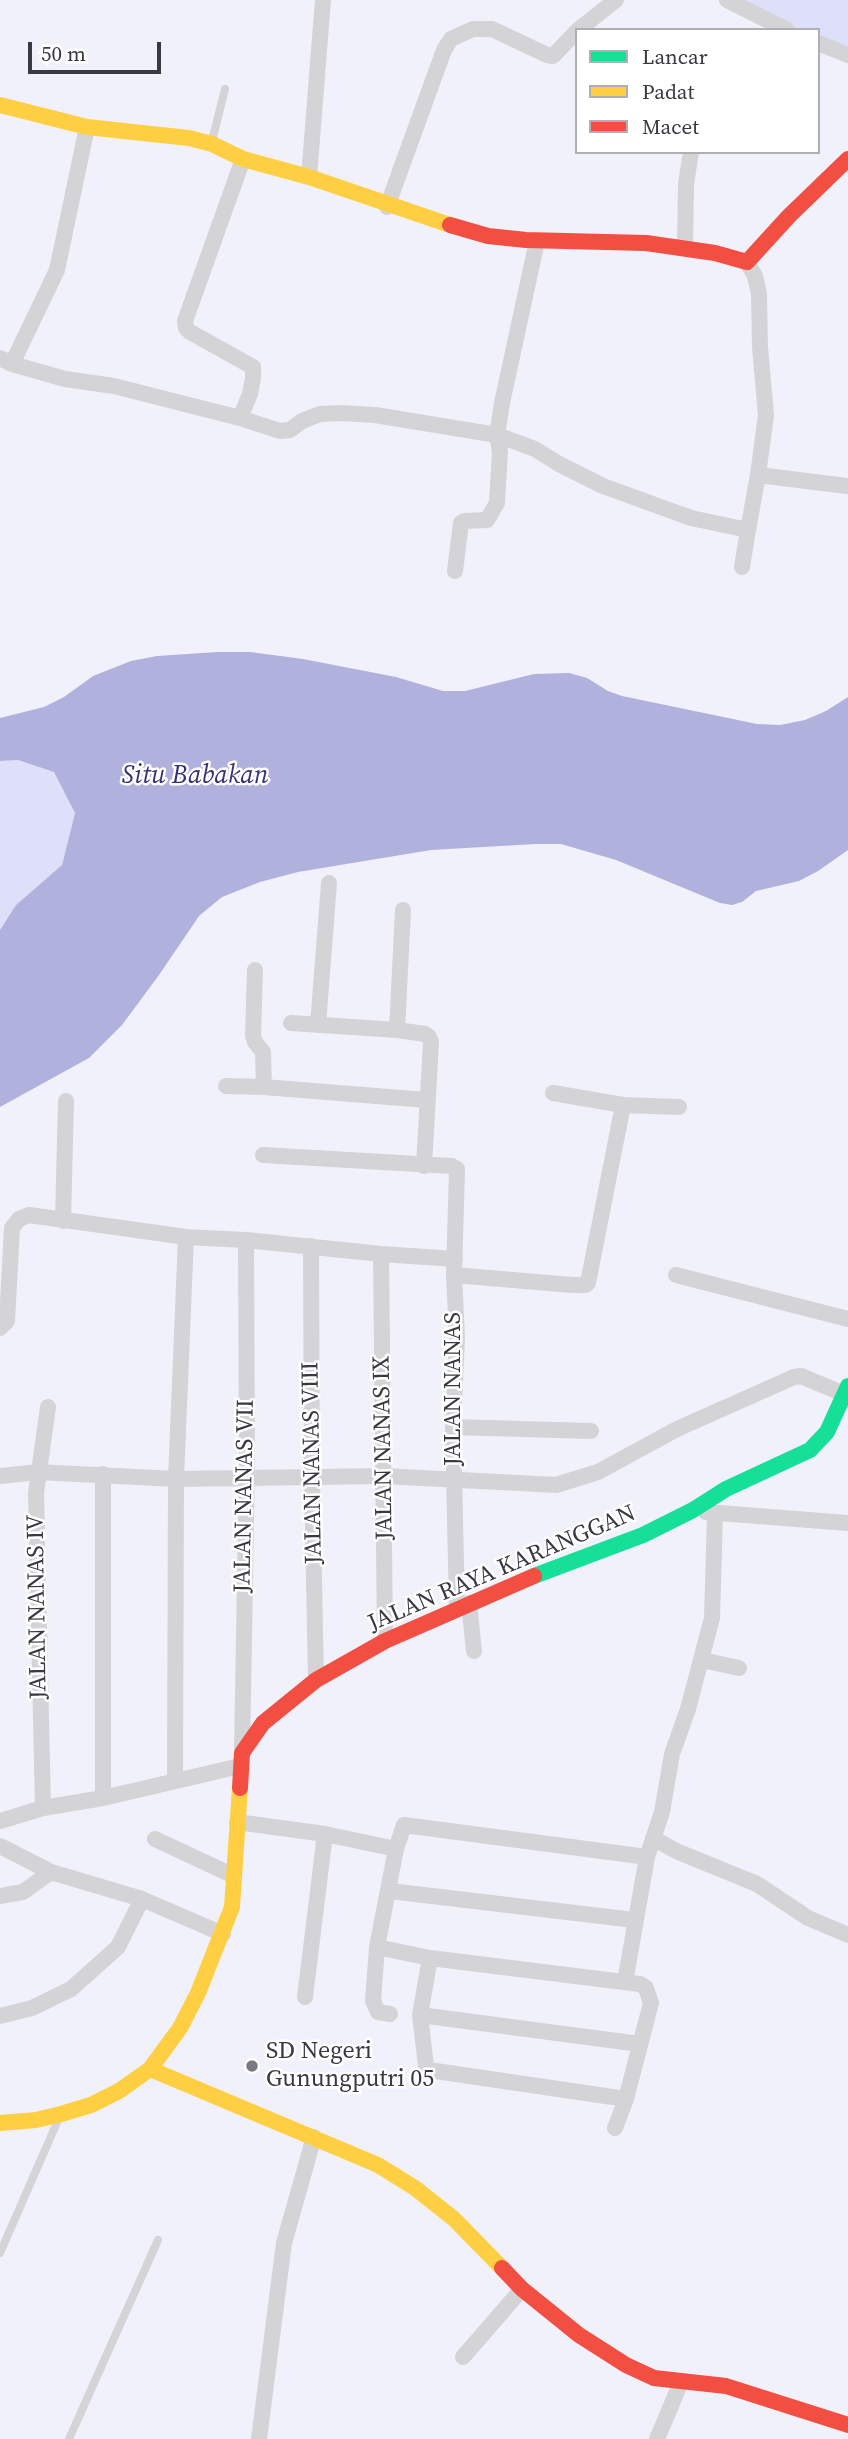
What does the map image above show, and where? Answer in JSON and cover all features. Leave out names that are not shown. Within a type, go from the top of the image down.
[{"type":"street","points":[[309,177],[323,0]]},
{"type":"street","points":[[580,28],[616,0]]},
{"type":"street","points":[[727,0],[762,25]]},
{"type":"street","points":[[387,206],[444,50],[451,39],[473,29],[492,29],[547,55],[553,55],[575,32]]},
{"type":"street","points":[[820,44],[848,55]]},
{"type":"street","points":[[0,105],[88,127],[189,138],[212,144],[243,159],[309,177],[387,206],[488,236],[537,241],[646,243],[685,248],[747,262],[755,276],[759,294],[766,415],[742,567]]},
{"type":"street","points":[[88,127],[57,270],[6,361],[65,379],[114,386],[280,431],[290,430],[302,421],[320,414],[341,413],[375,415],[497,435],[535,449],[603,486],[691,517],[748,530]]},
{"type":"street","points":[[685,248],[686,184],[691,154]]},
{"type":"street","points":[[240,418],[250,394],[253,367],[190,332],[185,321],[243,159]]},
{"type":"street","points":[[747,262],[789,216],[848,159]]},
{"type":"street","points":[[455,570],[461,523],[487,520],[497,503],[497,435],[537,241]]},
{"type":"street","points":[[758,475],[847,486]]},
{"type":"street","points":[[318,1025],[329,883]]},
{"type":"street","points":[[397,1030],[404,910]]},
{"type":"street","points":[[255,970],[253,1036],[263,1052],[264,1087]]},
{"type":"street","points":[[263,1155],[424,1166],[431,1042],[429,1037],[397,1030],[291,1023]]},
{"type":"street","points":[[226,1086],[426,1100]]},
{"type":"street","points":[[553,1093],[623,1105],[679,1107]]},
{"type":"street","points":[[63,1221],[66,1101]]},
{"type":"street","points":[[0,1328],[7,1321],[5,1263],[12,1228],[19,1219],[29,1215],[186,1237],[246,1240],[381,1254],[572,1286],[585,1285],[623,1105]]},
{"type":"street","name":"JALAN NANAS","points":[[424,1166],[452,1166],[457,1169],[454,1479],[463,1605],[474,1651]]},
{"type":"street","points":[[175,1781],[177,1479],[186,1237]]},
{"type":"street","name":"JALAN NANAS VII","points":[[241,1759],[246,1478],[246,1240]]},
{"type":"street","name":"JALAN NANAS VIII","points":[[311,1246],[316,1680]]},
{"type":"street","name":"JALAN NANAS IX","points":[[381,1254],[385,1641]]},
{"type":"street","points":[[676,1275],[848,1319]]},
{"type":"street","points":[[0,1476],[38,1472],[177,1479],[384,1476],[556,1485],[598,1472],[677,1429],[794,1377],[846,1390]]},
{"type":"street","name":"JALAN RAYA KARANGGAN","points":[[241,1759],[263,1723],[316,1680],[385,1641],[525,1579],[643,1535],[694,1510],[726,1489],[810,1450],[827,1432],[846,1390]]},
{"type":"street","name":"JALAN NANAS IV","points":[[43,1808],[36,1493],[48,1407]]},
{"type":"street","points":[[453,1427],[591,1431]]},
{"type":"street","points":[[103,1474],[103,1798]]},
{"type":"street","points":[[694,1510],[848,1523]]},
{"type":"street","points":[[625,1982],[647,1857],[662,1812],[672,1754],[688,1709],[712,1618],[715,1513]]},
{"type":"street","points":[[702,1660],[740,1668]]},
{"type":"street","points":[[0,1821],[43,1808],[103,1798],[175,1781],[241,1759],[232,1907],[198,1993],[180,2028],[150,2069],[119,2091],[91,2105],[61,2114],[36,2120],[0,2123]]},
{"type":"street","points":[[237,1822],[325,1834],[396,1849]]},
{"type":"street","points":[[390,2014],[378,2012],[374,2008],[377,1947],[390,1891],[396,1849],[404,1825],[647,1857]]},
{"type":"street","points":[[305,1997],[325,1834]]},
{"type":"street","points":[[653,1838],[677,1851],[757,1884],[808,1918],[848,1935]]},
{"type":"street","points":[[155,1839],[234,1876]]},
{"type":"street","points":[[0,1846],[51,1872],[142,1899],[223,1934]]},
{"type":"street","points":[[0,1896],[23,1892],[51,1872]]},
{"type":"street","points":[[390,1891],[634,1920]]},
{"type":"street","points":[[0,2016],[32,2008],[71,1989],[118,1947],[142,1899]]},
{"type":"street","points":[[377,1947],[430,1958],[640,1984],[646,1988],[651,2003],[626,2099],[615,2128]]},
{"type":"street","points":[[430,1958],[420,2015],[426,2066],[429,2070],[626,2099]]},
{"type":"street","points":[[420,2015],[640,2044]]},
{"type":"street","points":[[150,2069],[378,2165],[415,2188],[454,2219],[522,2289],[579,2335],[626,2365],[654,2378],[726,2386],[842,2426]]},
{"type":"street","points":[[259,2439],[284,2243],[314,2137]]},
{"type":"street","points":[[463,2357],[522,2289]]},
{"type":"street","points":[[657,2439],[681,2382]]},
{"type":"lane","points":[[212,144],[225,89]]},
{"type":"lane","points":[[0,2253],[61,2114]]},
{"type":"lane","points":[[69,2439],[158,2240]]},
{"type":"shaded area","points":[[727,0],[848,0],[848,55],[820,44],[820,28],[783,28]]},
{"type":"shaded area","points":[[18,760],[55,772],[75,813],[62,865],[16,905],[0,930],[0,761]]},
{"type":"water","name":"Situ Babakan","points":[[250,652],[303,659],[396,677],[443,691],[465,691],[534,674],[569,673],[587,678],[622,696],[757,724],[780,725],[805,720],[848,697],[848,850],[799,881],[756,891],[742,902],[732,905],[720,903],[616,860],[561,844],[431,850],[298,872],[260,882],[222,897],[199,916],[122,1025],[89,1058],[0,1107],[0,930],[16,905],[62,865],[75,813],[54,772],[18,760],[0,761],[0,718],[44,707],[64,697],[93,676],[131,661],[157,656]]},
{"type":"traffic: fast","points":[[534,1576],[643,1535],[693,1510],[726,1489],[810,1450],[827,1432],[848,1386]]},
{"type":"traffic: slow","points":[[0,105],[87,127],[189,138],[212,144],[243,159],[309,177],[450,225]]},
{"type":"traffic: slow","points":[[0,2123],[36,2120],[61,2114],[91,2105],[119,2091],[150,2069],[180,2028],[198,1993],[232,1907],[240,1788]]},
{"type":"traffic: slow","points":[[150,2069],[378,2165],[415,2188],[454,2219],[502,2268]]},
{"type":"traffic: jam","points":[[450,225],[488,236],[526,240],[646,243],[715,253],[747,262],[789,216],[848,159]]},
{"type":"traffic: jam","points":[[240,1788],[242,1753],[263,1723],[316,1680],[385,1641],[534,1576]]},
{"type":"traffic: jam","points":[[502,2268],[522,2289],[579,2335],[626,2365],[654,2378],[726,2386],[848,2425]]},
{"type":"place","name":"SD Negeri Gunungputri 05","points":[[252,2066]]}]
